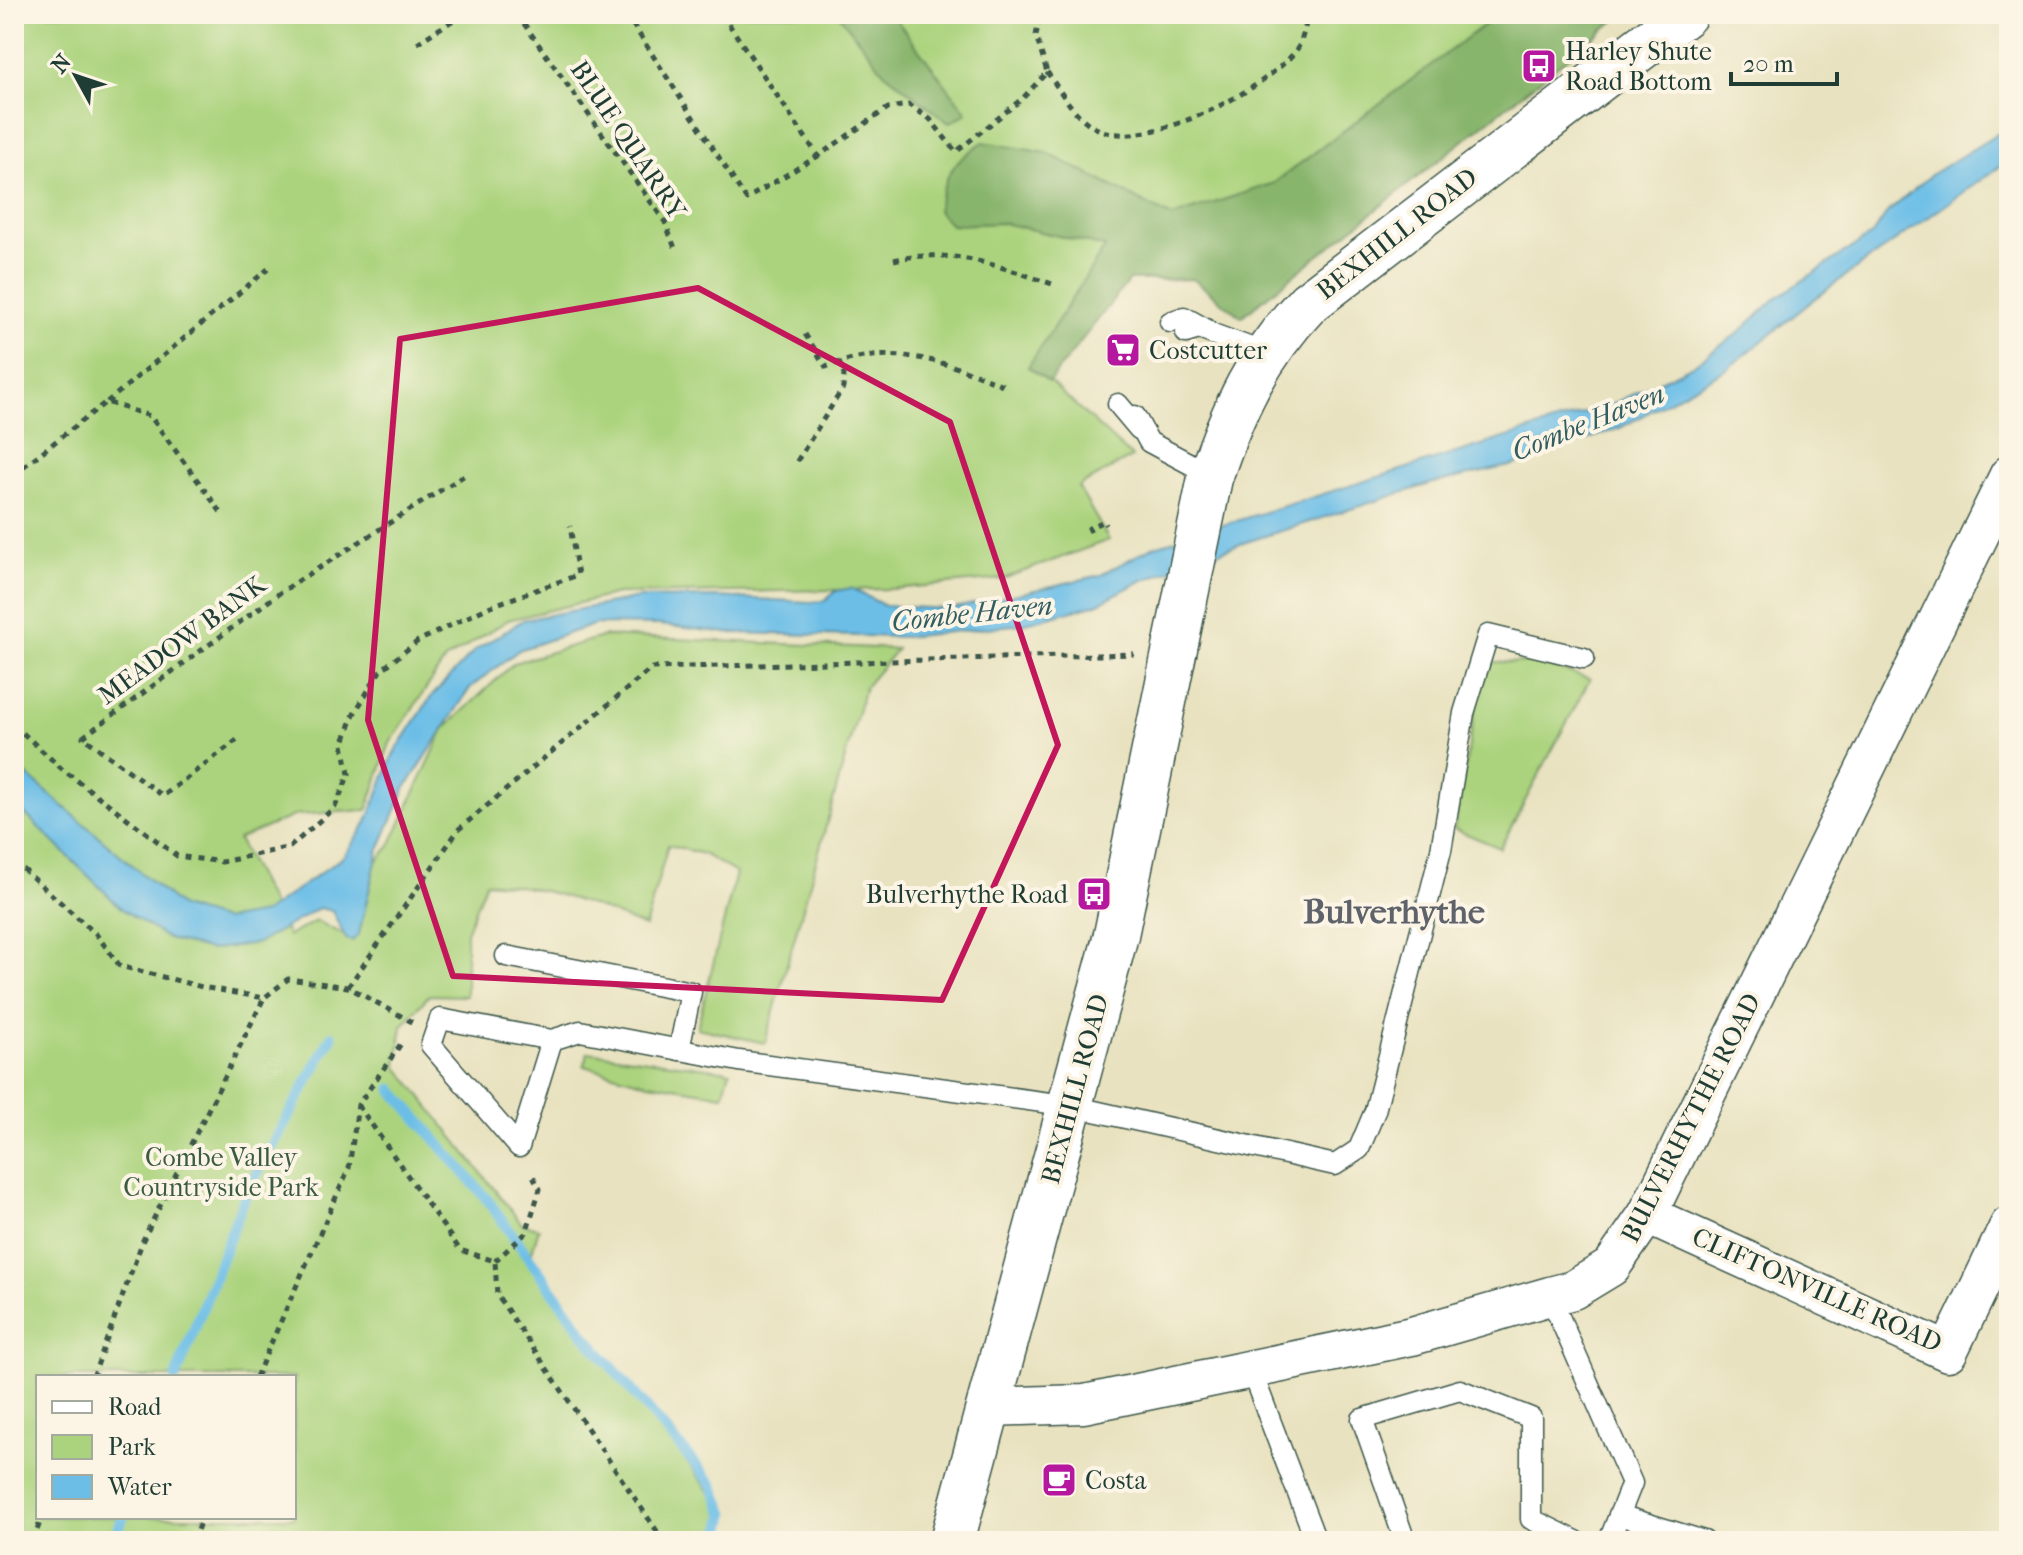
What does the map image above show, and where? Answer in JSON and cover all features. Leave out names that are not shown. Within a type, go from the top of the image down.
[{"type":"highway","name":"BEXHILL ROAD","points":[[952,1541],[1116,935],[1211,475],[1229,425],[1265,353],[1308,303],[1685,14]]},
{"type":"street","name":"BULVERHYTHE ROAD","points":[[987,1407],[1084,1404],[1412,1336],[1573,1290],[1611,1267],[1647,1215],[2009,475]]},
{"type":"street","name":"CLIFTONVILLE ROAD","points":[[1647,1215],[1948,1352],[2009,1226]]},
{"type":"lane","points":[[1178,327],[1199,329],[1265,353]]},
{"type":"lane","points":[[1118,404],[1149,442],[1211,475]]},
{"type":"lane","points":[[1135,416],[1149,442]]},
{"type":"lane","points":[[519,1147],[431,1045],[440,1019],[552,1040],[580,1031],[679,1050],[1072,1106],[1335,1165],[1359,1149],[1375,1111],[1434,881],[1464,713],[1488,635],[1584,658]]},
{"type":"lane","points":[[506,956],[691,992],[679,1050]]},
{"type":"lane","points":[[519,1147],[552,1040]]},
{"type":"lane","points":[[1550,1296],[1632,1483],[1609,1541]]},
{"type":"lane","points":[[1251,1370],[1316,1541]]},
{"type":"lane","points":[[1405,1541],[1362,1419],[1460,1390],[1531,1418],[1531,1519],[1576,1541]]},
{"type":"lane","points":[[1619,1515],[1704,1541]]},
{"type":"path","points":[[417,43],[463,14]]},
{"type":"path","name":"BLUE QUARRY","points":[[517,14],[665,222],[676,251]]},
{"type":"path","points":[[626,14],[746,199],[818,156],[888,108],[909,105],[930,119],[956,152],[1047,72]]},
{"type":"path","points":[[722,14],[818,156]]},
{"type":"path","points":[[1040,14],[1036,36],[1047,72],[1084,122],[1103,132],[1123,134],[1164,126],[1207,112],[1240,96],[1279,69],[1299,47],[1307,20],[1304,14]]},
{"type":"path","points":[[894,260],[932,253],[1015,271],[1052,284]]},
{"type":"path","points":[[14,474],[268,269]]},
{"type":"path","points":[[805,334],[826,367],[889,354],[915,355],[958,366],[1007,387]]},
{"type":"path","points":[[797,461],[843,388],[839,362]]},
{"type":"path","points":[[106,402],[150,416],[223,515]]},
{"type":"path","name":"MEADOW BANK","points":[[237,740],[163,796],[83,737],[281,592],[468,473]]},
{"type":"path","points":[[1091,532],[1089,528],[1098,523],[1104,521],[1106,525]]},
{"type":"path","points":[[14,725],[62,769],[177,856],[222,862],[290,847],[335,807],[349,774],[343,745],[354,714],[380,671],[418,641],[467,617],[578,575],[570,526]]},
{"type":"path","points":[[348,987],[459,829],[652,668],[1177,642]]},
{"type":"path","points":[[14,861],[96,934],[120,966],[202,987],[264,998]]},
{"type":"path","points":[[94,1375],[143,1240],[264,998],[288,979],[348,987],[416,1024],[440,1019]]},
{"type":"path","points":[[257,1375],[349,1168],[358,1105],[398,1049]]},
{"type":"path","points":[[358,1105],[460,1250],[495,1261]]},
{"type":"path","points":[[495,1261],[526,1233],[540,1189],[519,1147]]},
{"type":"path","points":[[495,1261],[497,1295],[659,1534],[658,1541]]},
{"type":"path","points":[[33,1541],[41,1519]]},
{"type":"path","points":[[193,1541],[201,1519]]},
{"type":"highlighted area","points":[[698,288],[950,422],[1058,745],[942,1000],[453,976],[368,720],[400,339]]},
{"type":"green space","name":"Combe Valley Countryside Park","points":[[14,14],[1491,14],[1488,22],[1193,279],[1129,280],[1049,381],[1132,457],[1078,487],[1109,540],[1003,579],[891,589],[617,594],[508,620],[445,660],[390,743],[367,810],[296,815],[238,839],[288,936],[316,921],[344,935],[358,883],[390,846],[444,729],[514,663],[605,636],[897,649],[865,687],[765,1043],[697,1028],[736,873],[703,854],[668,845],[645,927],[567,897],[528,887],[486,882],[466,932],[466,996],[429,995],[402,1026],[397,1066],[522,1224],[539,1228],[530,1259],[724,1510],[715,1541],[14,1541]]},
{"type":"green space","points":[[838,14],[892,14],[967,113],[949,123],[884,72]]},
{"type":"green space","points":[[1491,14],[1623,14],[1241,317],[1193,279],[1129,280],[1049,382],[1028,367],[1105,247],[1003,223],[951,225],[937,210],[951,170],[983,142],[1047,153],[1172,217],[1274,183],[1488,22]]},
{"type":"green space","points":[[1491,662],[1538,663],[1590,679],[1500,848],[1454,829],[1478,694]]},
{"type":"green space","points":[[588,1052],[730,1071],[723,1095],[643,1082],[584,1066]]},
{"type":"water","name":"Combe Haven","points":[[2009,127],[2009,160],[1826,290],[1727,369],[1620,428],[1514,465],[1430,484],[1246,542],[1141,581],[1097,604],[1022,624],[906,637],[727,633],[659,625],[596,624],[519,650],[470,688],[405,789],[379,849],[359,934],[352,941],[346,939],[332,911],[319,908],[258,943],[210,950],[168,939],[122,909],[14,803],[14,764],[181,907],[224,920],[264,913],[344,856],[367,822],[393,755],[431,697],[474,651],[523,620],[639,598],[718,597],[810,602],[825,601],[836,591],[851,588],[885,606],[951,609],[1101,575],[1152,547],[1611,405],[1691,366],[1740,332],[1776,298],[1873,234],[1887,213],[1932,174]]},
{"type":"waterway","points":[[177,1375],[246,1194],[332,1036]]},
{"type":"waterway","points":[[392,1089],[486,1198],[586,1337],[712,1484],[725,1514],[719,1541]]},
{"type":"waterway","points":[[114,1541],[122,1519]]},
{"type":"place","name":"Harley Shute Road Bottom","points":[[1539,66]]},
{"type":"place","name":"Costcutter","points":[[1123,350]]},
{"type":"place","name":"Bulverhythe Road","points":[[1094,894]]},
{"type":"place","name":"Costa","points":[[1059,1480]]},
{"type":"district","name":"Bulverhythe","points":[[1394,912]]}]
